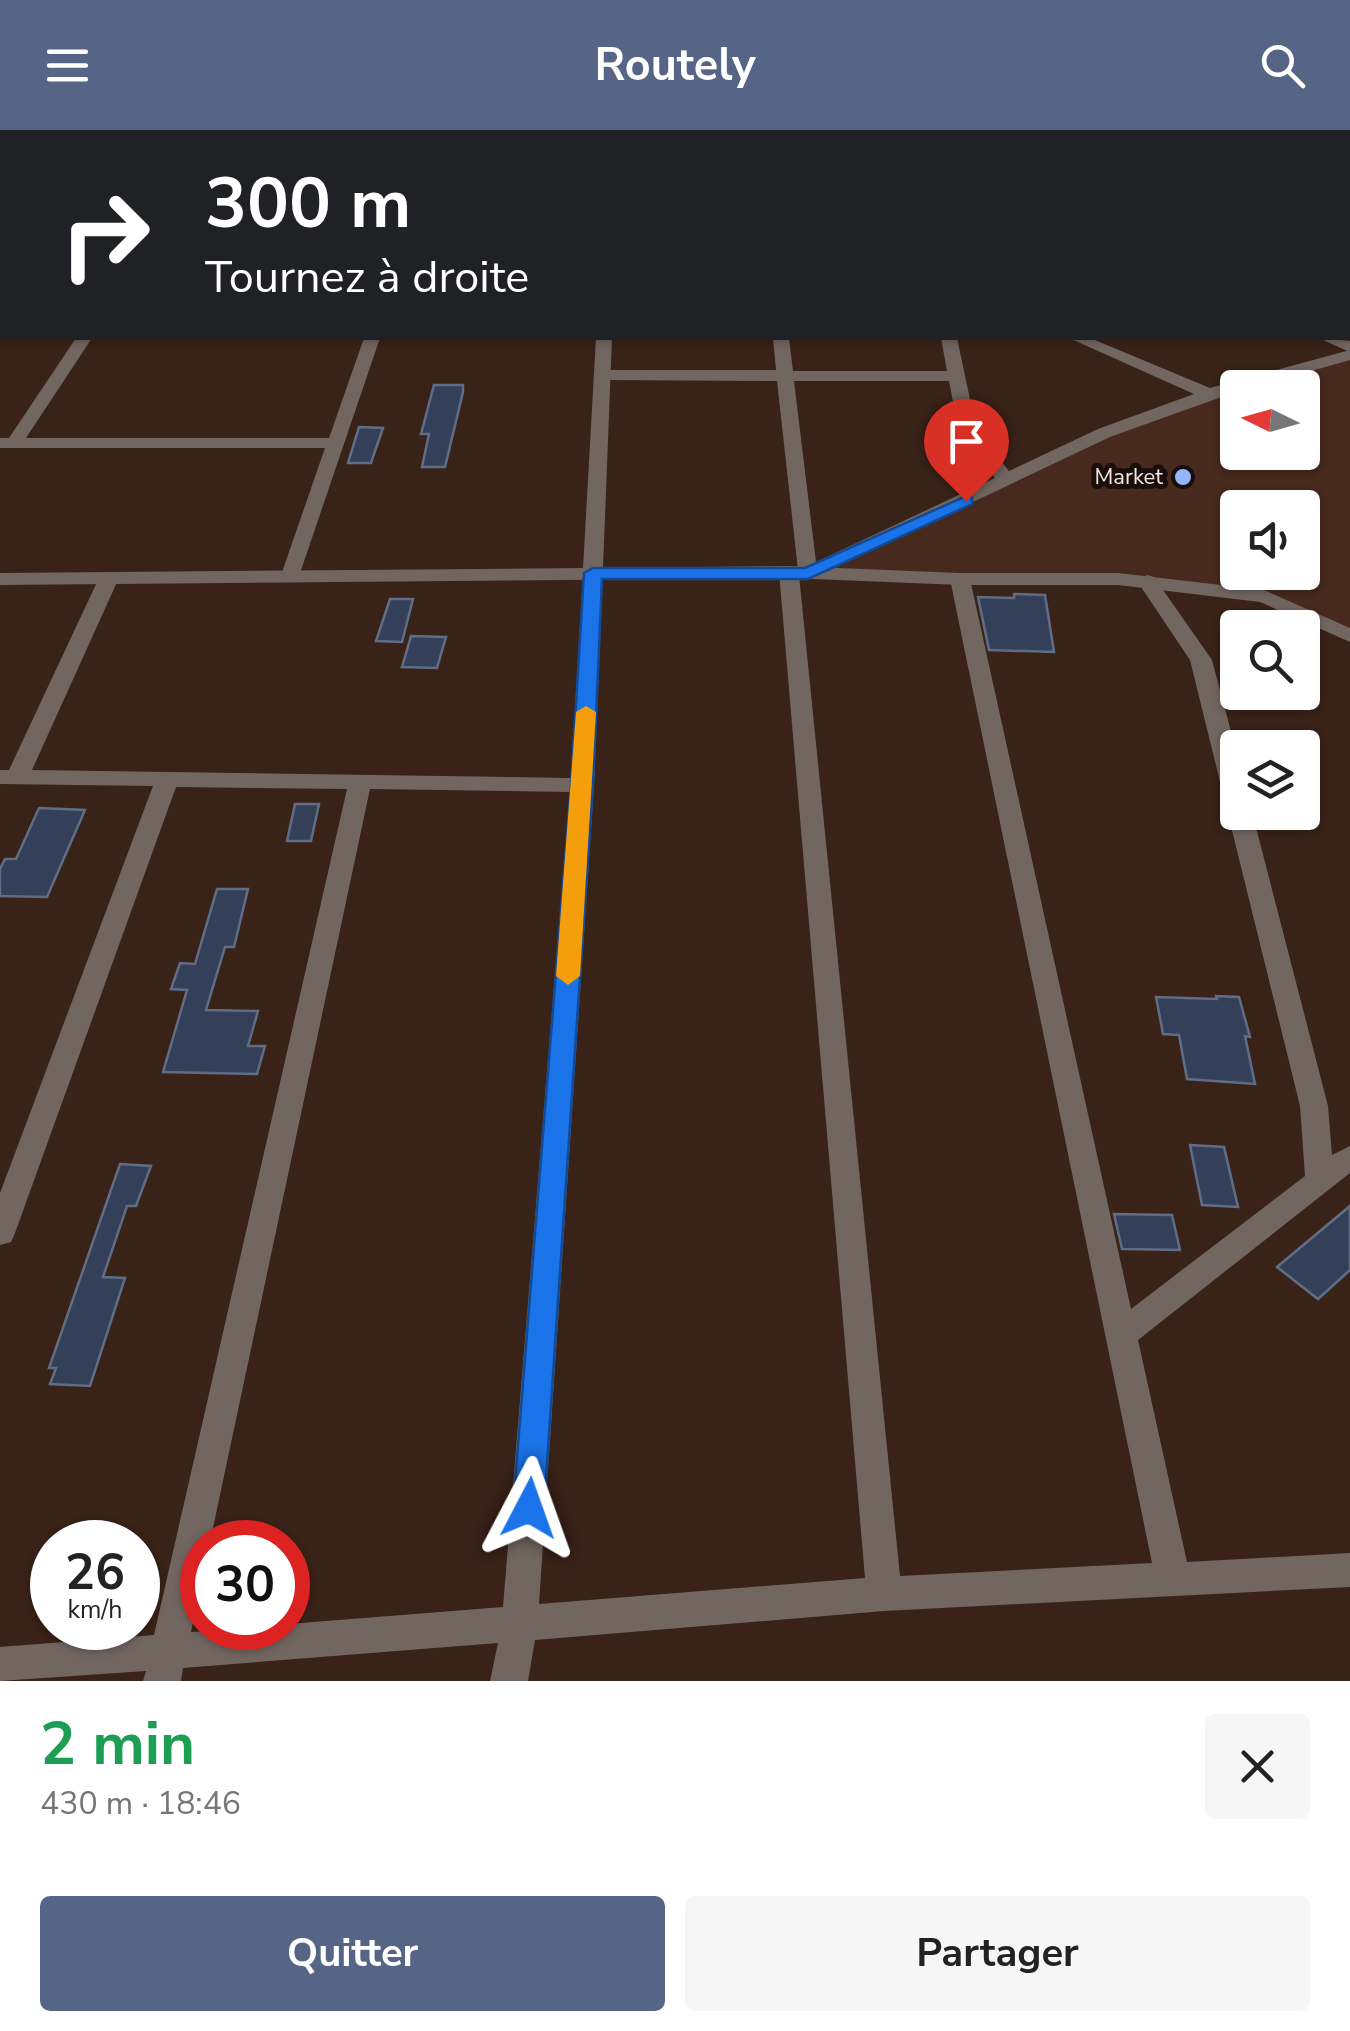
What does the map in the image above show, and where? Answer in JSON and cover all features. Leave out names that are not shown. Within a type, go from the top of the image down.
[{"type":"street","points":[[7,443],[83,340]]},
{"type":"street","points":[[290,578],[371,340]]},
{"type":"street","points":[[509,1681],[520,1623],[582,785],[604,340]]},
{"type":"street","points":[[781,340],[884,1594]]},
{"type":"street","points":[[949,340],[968,432],[1007,481]]},
{"type":"street","points":[[1082,340],[1209,394]]},
{"type":"street","points":[[798,573],[1007,481],[1104,433],[1209,394],[1350,355]]},
{"type":"street","points":[[603,375],[957,376]]},
{"type":"street","points":[[7,443],[337,442]]},
{"type":"street","points":[[0,579],[798,573],[1147,581],[1264,596],[1350,636]]},
{"type":"street","points":[[960,579],[1172,1579]]},
{"type":"street","points":[[108,580],[9,777],[582,785]]},
{"type":"street","points":[[1147,581],[1201,660],[1220,734]]},
{"type":"street","points":[[0,1233],[167,779]]},
{"type":"street","points":[[166,1666],[360,782]]},
{"type":"street","points":[[1245,830],[1314,1106],[1320,1179]]},
{"type":"street","points":[[1121,1335],[1350,1157]]},
{"type":"street","points":[[0,1665],[166,1666],[520,1623],[884,1594],[1350,1570]]},
{"type":"shaded area","name":"Market","points":[[1350,355],[1350,638],[1320,623],[1320,610],[1293,610],[1265,596],[1223,590],[1320,590],[1320,490],[1220,490],[1220,590],[1139,578],[822,569],[1112,430],[1220,396],[1220,470],[1320,470],[1320,370],[1302,370]]},
{"type":"building","points":[[434,385],[463,385],[463,392],[445,467],[422,467],[429,434],[421,434]]},
{"type":"building","points":[[359,427],[383,428],[371,463],[348,463]]},
{"type":"building","points":[[1014,594],[1045,595],[1054,652],[989,650],[978,597],[1014,598]]},
{"type":"building","points":[[390,599],[413,599],[402,642],[376,641]]},
{"type":"building","points":[[411,636],[446,637],[437,668],[402,667]]},
{"type":"building","points":[[295,804],[319,804],[311,841],[287,841]]},
{"type":"building","points":[[39,808],[85,810],[47,897],[0,896],[0,869],[5,859],[16,859]]},
{"type":"building","points":[[217,889],[248,889],[234,947],[225,947],[206,1010],[258,1011],[248,1046],[265,1046],[257,1074],[163,1072],[187,990],[171,989],[180,963],[195,964]]},
{"type":"building","points":[[1216,996],[1239,997],[1250,1037],[1245,1036],[1255,1084],[1187,1079],[1179,1035],[1163,1034],[1156,997],[1217,999]]},
{"type":"building","points":[[1190,1145],[1224,1147],[1238,1207],[1202,1205]]},
{"type":"building","points":[[120,1164],[151,1166],[136,1206],[127,1206],[103,1277],[125,1278],[90,1386],[50,1384],[56,1368],[49,1368]]},
{"type":"building","points":[[1350,1206],[1350,1270],[1318,1299],[1277,1267]]},
{"type":"building","points":[[1114,1214],[1172,1215],[1180,1250],[1122,1249]]},
{"type":"slow traffic","points":[[568,976],[586,712]]},
{"type":"place","name":"Market","points":[[1183,477]]},
{"type":"route","points":[[529,1508],[582,785],[593,573],[808,573],[966,501]]}]
